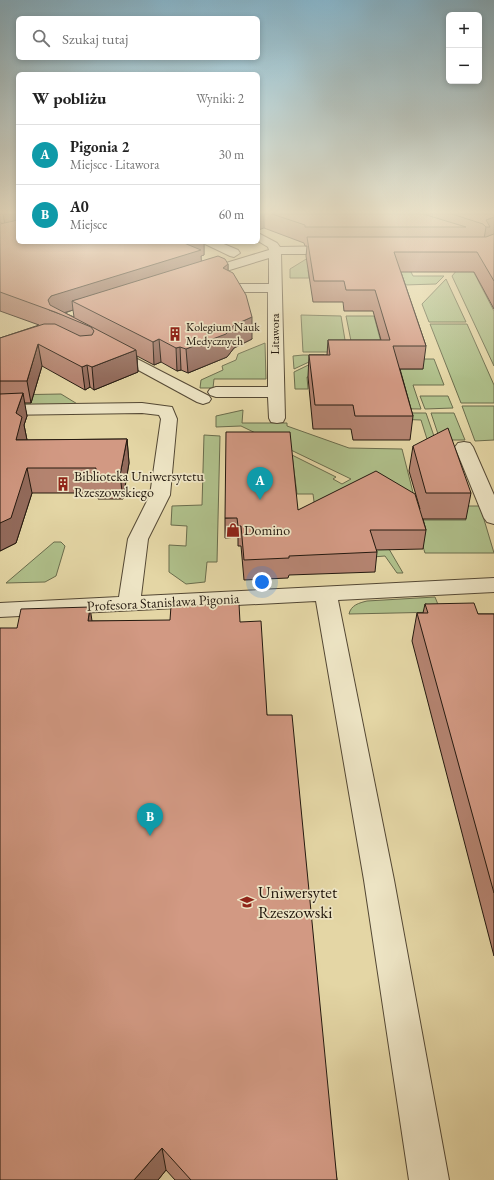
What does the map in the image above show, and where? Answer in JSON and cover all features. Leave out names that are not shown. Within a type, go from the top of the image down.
[{"type":"street","points":[[204,269],[188,277],[215,269]]},
{"type":"street","name":"Litawora","points":[[275,269],[277,418]]},
{"type":"street","points":[[232,288],[275,288]]},
{"type":"street","points":[[100,343],[209,395],[276,392]]},
{"type":"street","points":[[99,359],[156,388],[164,400],[169,419],[160,495],[138,539],[129,604]]},
{"type":"street","points":[[0,410],[142,408],[164,400]]},
{"type":"street","points":[[464,447],[494,518]]},
{"type":"street","name":"Profesora Stanisława Pigonia","points":[[0,610],[494,585]]},
{"type":"street","points":[[326,593],[377,872],[429,1180]]},
{"type":"green space","points":[[290,269],[323,270],[308,270],[309,278],[290,278]]},
{"type":"green space","points":[[458,269],[472,269],[494,311],[494,366],[452,276]]},
{"type":"green space","points":[[410,270],[413,276],[444,276],[436,284],[404,285],[337,271]]},
{"type":"green space","points":[[446,279],[466,322],[429,322],[422,304]]},
{"type":"green space","points":[[301,315],[341,316],[347,352],[303,352]]},
{"type":"green space","points":[[346,316],[374,316],[386,361],[355,361]]},
{"type":"green space","points":[[430,324],[467,324],[494,385],[494,403],[461,403]]},
{"type":"green space","points":[[265,343],[266,379],[214,379],[213,388],[200,388],[201,380],[223,370],[222,366],[236,360],[238,354]]},
{"type":"green space","points":[[324,355],[294,369],[293,356]]},
{"type":"green space","points":[[329,355],[328,377],[307,377],[308,389],[295,389],[294,372]]},
{"type":"green space","points":[[420,359],[434,359],[444,385],[413,385],[421,409],[351,408],[392,369],[423,369]]},
{"type":"green space","points":[[61,394],[79,405],[0,406],[5,395]]},
{"type":"green space","points":[[420,396],[448,396],[453,408],[425,409]]},
{"type":"green space","points":[[462,406],[494,406],[494,440],[475,441]]},
{"type":"green space","points":[[243,410],[242,423],[287,423],[287,426],[349,448],[402,449],[420,520],[466,520],[462,506],[480,506],[494,553],[425,553],[419,534],[382,537],[403,573],[397,573],[385,556],[360,558],[318,531],[313,494],[297,494],[292,455],[336,477],[333,479],[342,484],[351,479],[241,426],[216,427],[216,416]]},
{"type":"green space","points":[[392,413],[426,413],[435,439],[427,439],[421,420],[393,419]]},
{"type":"green space","points":[[431,413],[454,413],[465,440],[440,440]]},
{"type":"green space","points":[[204,435],[220,436],[217,562],[207,562],[205,582],[186,584],[169,572],[169,545],[186,546],[187,526],[171,525],[172,506],[202,505]]},
{"type":"green space","points":[[54,542],[61,542],[65,546],[56,576],[45,582],[6,583]]},
{"type":"green space","points":[[435,597],[441,612],[349,614],[353,606],[367,601]]},
{"type":"building","points":[[0,269],[139,269],[51,296],[48,300],[50,305],[136,350],[92,367],[87,365],[82,367],[38,344],[27,381],[0,381],[0,338],[44,324],[55,324],[80,336],[92,335],[94,331],[91,327],[55,312],[0,292]]},
{"type":"building","points":[[176,269],[225,269],[233,273],[246,295],[252,317],[234,325],[226,334],[186,349],[180,347],[176,348],[159,339],[153,342],[72,301]]},
{"type":"building","points":[[312,269],[400,269],[426,346],[393,346],[413,416],[355,416],[353,405],[315,405],[309,355],[330,355],[328,340],[390,340],[375,290],[346,290],[344,281],[314,281]]},
{"type":"building","points":[[487,269],[494,269],[494,281]]},
{"type":"building","points":[[23,393],[16,413],[22,417],[16,440],[127,439],[120,475],[95,475],[96,468],[27,468],[11,518],[0,523],[0,394]]},
{"type":"building","points":[[448,428],[471,493],[426,493],[413,446]]},
{"type":"building","points":[[226,432],[290,432],[298,510],[376,471],[415,494],[426,530],[370,530],[377,552],[289,556],[289,558],[244,560],[241,526],[238,526],[237,518],[225,518]]},
{"type":"building","points":[[474,603],[478,614],[494,614],[494,893],[417,613],[428,613],[425,604]]},
{"type":"building","name":"Uniwersytet Rzeszowski","points":[[239,604],[240,622],[261,621],[267,715],[292,715],[337,1180],[191,1180],[162,1148],[134,1180],[0,1180],[0,628],[17,628],[21,609],[90,607],[88,621],[170,620],[171,606]]},
{"type":"place","name":"Kolegium Nauk Medycznych","points":[[175,334]]},
{"type":"place","name":"Biblioteka Uniwersytetu Rzeszowskiego","points":[[63,484]]},
{"type":"place","name":"Pigonia 2","points":[[260,500]]},
{"type":"place","name":"Domino","points":[[233,530]]},
{"type":"place","name":"A0","points":[[150,836]]},
{"type":"place","name":"Uniwersytet Rzeszowski","points":[[247,902]]}]
